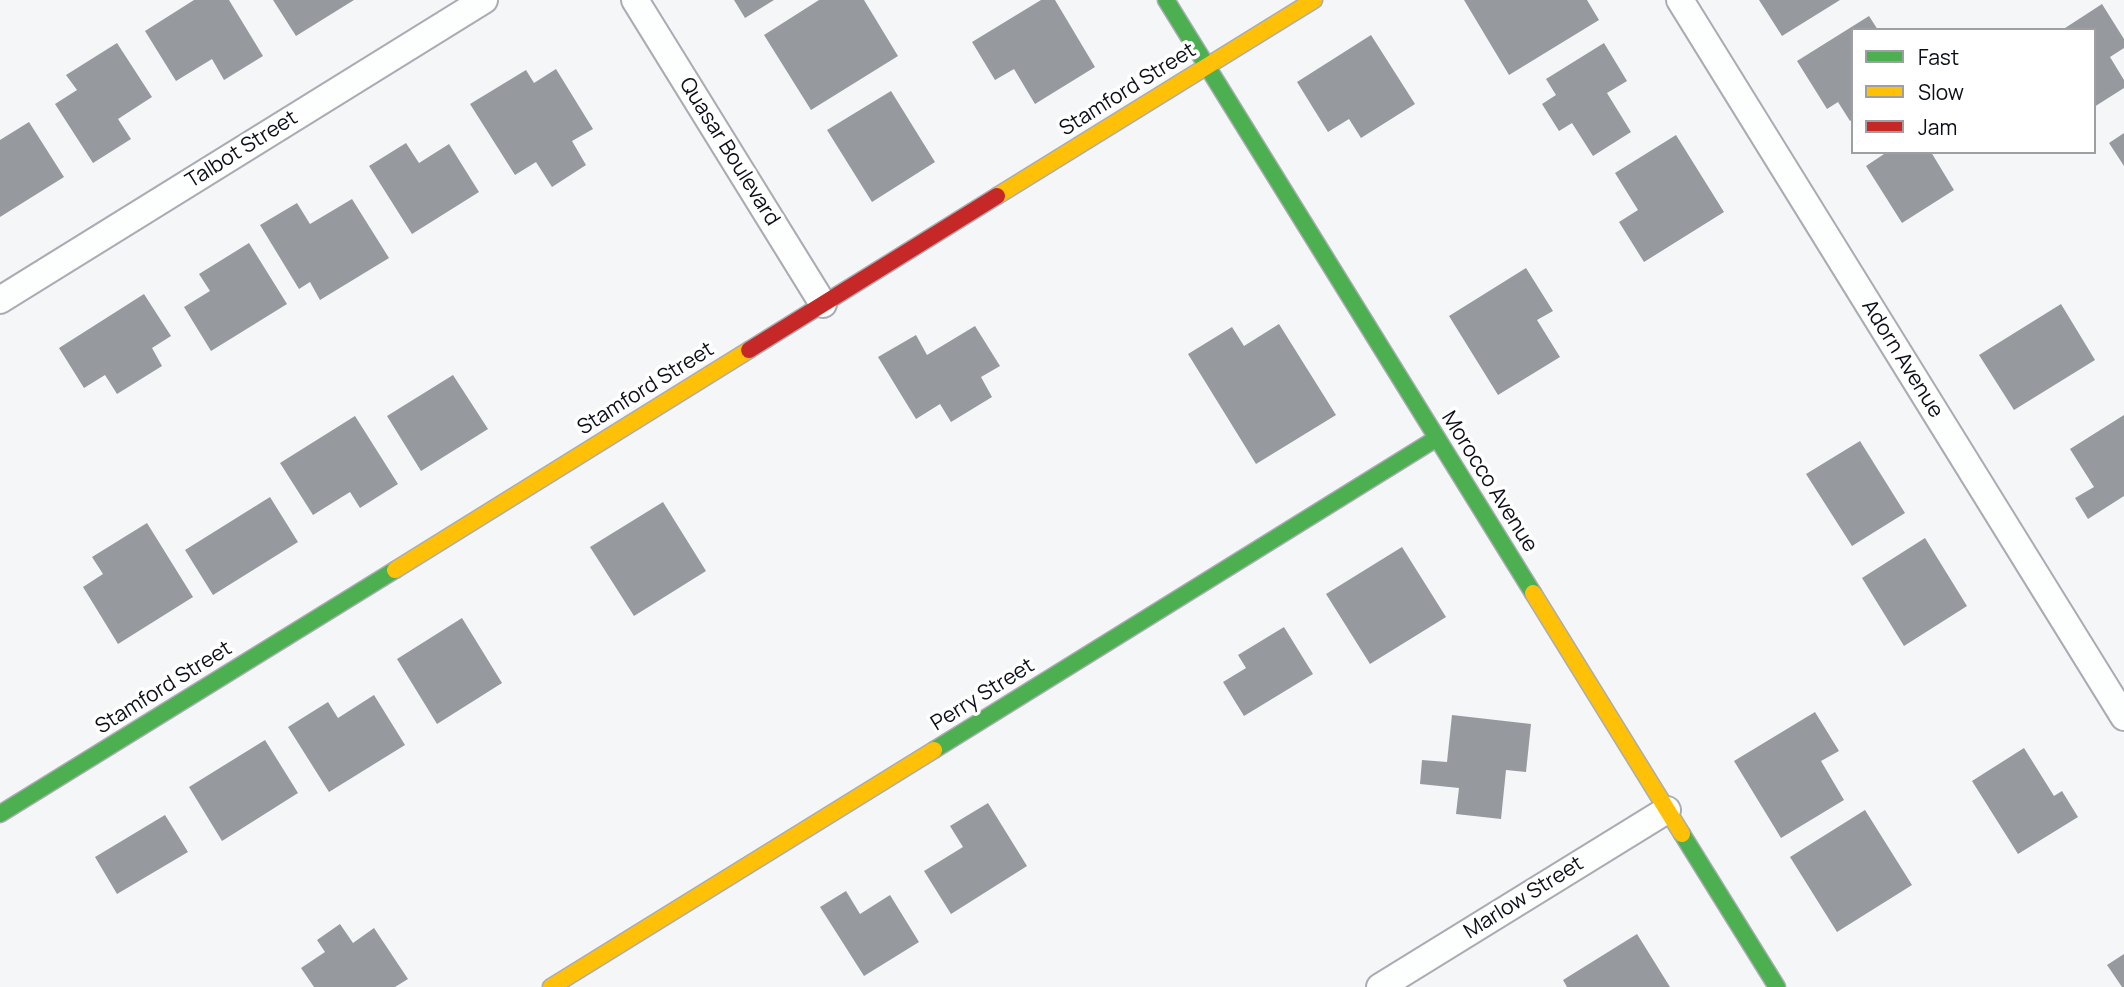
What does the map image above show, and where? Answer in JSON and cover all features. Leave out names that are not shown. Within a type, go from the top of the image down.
[{"type":"street","name":"Talbot Street","points":[[0,300],[484,0]]},
{"type":"street","name":"Quasar Boulevard","points":[[635,0],[823,304]]},
{"type":"street","name":"Morocco Avenue","points":[[1166,0],[1777,987]]},
{"type":"street","name":"Stamford Street","points":[[0,814],[1314,0]]},
{"type":"street","name":"Adorn Avenue","points":[[1680,0],[2124,717]]},
{"type":"street","name":"Perry Street","points":[[551,987],[1437,438]]},
{"type":"street","name":"Marlow Street","points":[[1380,987],[1667,810]]},
{"type":"building","points":[[194,0],[229,0],[263,56],[224,80],[212,59],[176,81],[145,31]]},
{"type":"building","points":[[273,0],[354,0],[296,36]]},
{"type":"building","points":[[734,0],[774,0],[745,18]]},
{"type":"building","points":[[819,0],[864,0],[898,56],[811,110],[764,35]]},
{"type":"building","points":[[1041,0],[1055,0],[1095,67],[1035,104],[1014,69],[995,80],[972,42]]},
{"type":"building","points":[[1464,0],[1587,0],[1599,20],[1509,75]]},
{"type":"building","points":[[1759,0],[1840,0],[1782,36]]},
{"type":"building","points":[[2102,4],[2124,39],[2124,48],[2110,57],[2124,80],[2124,88],[2096,106],[2096,28],[2065,28]]},
{"type":"building","points":[[1869,16],[1877,28],[1851,28],[1850,121],[1838,102],[1827,109],[1797,61]]},
{"type":"building","points":[[1371,35],[1415,104],[1361,138],[1349,119],[1328,132],[1297,82]]},
{"type":"building","points":[[117,43],[152,97],[118,119],[131,139],[93,163],[55,104],[77,90],[66,75]]},
{"type":"building","points":[[1604,43],[1627,81],[1607,93],[1631,132],[1593,156],[1572,123],[1559,131],[1542,104],[1556,95],[1546,79]]},
{"type":"building","points":[[556,69],[593,129],[572,141],[586,165],[552,187],[536,162],[515,175],[470,104],[526,70],[534,83]]},
{"type":"building","points":[[891,91],[935,162],[872,202],[827,130]]},
{"type":"building","points":[[29,122],[64,177],[0,217],[0,140]]},
{"type":"building","points":[[2124,133],[2124,166],[2109,143]]},
{"type":"building","points":[[1676,135],[1724,212],[1644,262],[1619,222],[1638,210],[1615,173]]},
{"type":"building","points":[[406,143],[419,163],[449,144],[479,192],[412,234],[369,166]]},
{"type":"building","points":[[1884,154],[1932,154],[1954,190],[1902,223],[1866,166]]},
{"type":"building","points":[[352,199],[389,258],[320,300],[310,282],[299,289],[260,225],[297,203],[310,224]]},
{"type":"building","points":[[249,243],[287,304],[211,351],[184,307],[210,291],[199,274]]},
{"type":"building","points":[[1526,268],[1553,311],[1537,320],[1560,357],[1498,395],[1449,316]]},
{"type":"building","points":[[144,294],[171,336],[152,348],[162,366],[117,394],[105,375],[84,388],[59,348]]},
{"type":"building","points":[[2061,304],[2095,360],[2014,410],[1979,355]]},
{"type":"building","points":[[1279,324],[1336,415],[1256,464],[1188,354],[1232,327],[1244,346]]},
{"type":"building","points":[[975,326],[1000,366],[981,377],[992,397],[951,422],[940,404],[916,419],[878,357],[916,335],[927,355]]},
{"type":"building","points":[[453,375],[488,429],[421,471],[387,416]]},
{"type":"building","points":[[2124,415],[2124,496],[2088,519],[2075,498],[2094,487],[2070,449]]},
{"type":"building","points":[[355,416],[398,484],[360,508],[350,492],[313,515],[280,463]]},
{"type":"building","points":[[1860,441],[1905,513],[1852,546],[1806,474]]},
{"type":"building","points":[[270,497],[298,542],[213,595],[185,550]]},
{"type":"building","points":[[663,502],[706,571],[634,616],[590,547]]},
{"type":"building","points":[[147,523],[193,597],[118,644],[83,587],[103,574],[92,557]]},
{"type":"building","points":[[1925,538],[1967,606],[1904,646],[1862,578]]},
{"type":"building","points":[[1402,547],[1446,617],[1370,664],[1326,594]]},
{"type":"building","points":[[462,618],[502,683],[437,724],[397,659]]},
{"type":"building","points":[[1284,627],[1313,674],[1244,716],[1223,682],[1246,668],[1238,655]]},
{"type":"building","points":[[374,695],[405,745],[329,792],[288,727],[328,702],[338,718]]},
{"type":"building","points":[[1815,712],[1839,751],[1821,761],[1844,800],[1781,838],[1734,761]]},
{"type":"building","points":[[1452,715],[1531,724],[1526,772],[1506,770],[1501,819],[1456,814],[1459,788],[1420,784],[1422,760],[1447,762]]},
{"type":"building","points":[[265,740],[298,793],[222,841],[189,787]]},
{"type":"building","points":[[2024,748],[2054,796],[2062,791],[2078,817],[2018,854],[1972,781]]},
{"type":"building","points":[[988,803],[1027,866],[951,914],[924,871],[963,847],[950,826]]},
{"type":"building","points":[[1865,810],[1912,885],[1837,932],[1790,857]]},
{"type":"building","points":[[165,815],[188,852],[117,894],[95,857]]},
{"type":"building","points":[[846,891],[860,914],[890,895],[919,942],[864,976],[820,907]]},
{"type":"building","points":[[340,924],[353,943],[374,928],[408,979],[395,987],[314,987],[301,968],[325,952],[317,940]]},
{"type":"building","points":[[1637,934],[1670,987],[1567,987],[1563,980]]},
{"type":"building","points":[[2124,954],[2124,987],[2122,987],[2107,965]]},
{"type":"traffic: fast","points":[[1166,0],[1533,593]]},
{"type":"traffic: fast","points":[[934,750],[1437,438]]},
{"type":"traffic: fast","points":[[0,814],[395,570]]},
{"type":"traffic: fast","points":[[1682,834],[1777,987]]},
{"type":"traffic: slow","points":[[997,196],[1314,0]]},
{"type":"traffic: slow","points":[[395,570],[749,350]]},
{"type":"traffic: slow","points":[[1533,593],[1682,834]]},
{"type":"traffic: slow","points":[[551,987],[934,750]]},
{"type":"traffic: jam","points":[[749,350],[997,196]]}]
